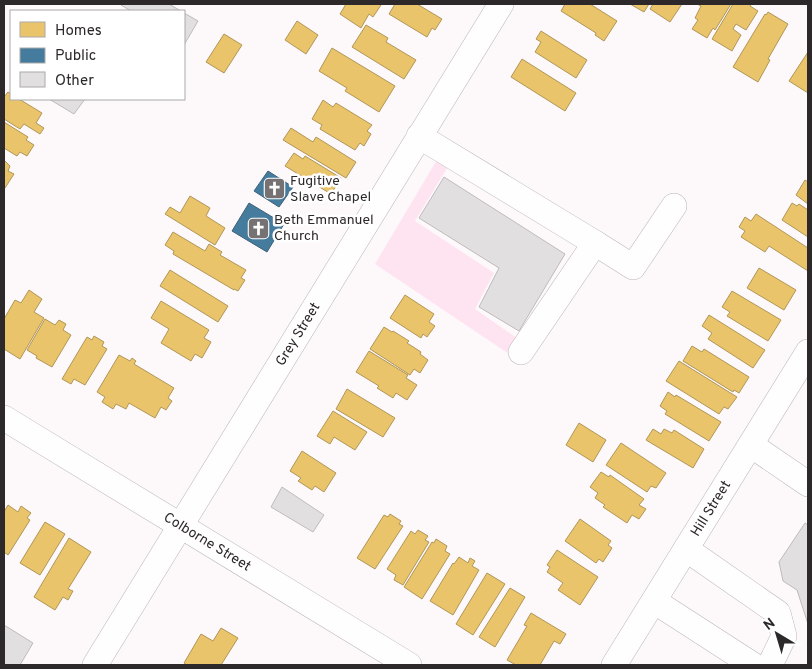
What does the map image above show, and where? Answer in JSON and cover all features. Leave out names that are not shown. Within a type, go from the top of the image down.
[{"type":"street","name":"Grey Street","points":[[95,665],[500,4]]},
{"type":"street","points":[[419,136],[633,267],[674,206]]},
{"type":"street","points":[[521,352],[595,243]]},
{"type":"street","name":"Hill Street","points":[[614,665],[808,352]]},
{"type":"street","name":"Colborne Street","points":[[4,418],[409,665]]},
{"type":"street","points":[[751,445],[808,484]]},
{"type":"street","points":[[686,549],[778,613],[784,636],[770,665]]},
{"type":"street","points":[[654,601],[753,665]]},
{"type":"shaded area","points":[[438,158],[449,165],[415,221],[494,273],[475,309],[517,338],[509,354],[375,264]]},
{"type":"building: Homes","points":[[346,4],[381,5],[373,17],[369,14],[361,28],[340,14]]},
{"type":"building: Homes","points":[[395,4],[417,4],[442,19],[435,30],[432,28],[427,37],[389,14]]},
{"type":"building: Homes","points":[[565,4],[590,4],[617,21],[604,41],[595,35],[596,33],[561,11]]},
{"type":"building: Homes","points":[[630,4],[649,4],[644,12]]},
{"type":"building: Homes","points":[[653,4],[682,4],[670,22],[650,9]]},
{"type":"building: Homes","points":[[697,4],[731,4],[715,30],[713,28],[707,38],[692,29],[698,20],[695,18],[701,6]]},
{"type":"building: Homes","points":[[733,4],[751,4],[750,6],[758,11],[746,30],[736,24],[733,29],[741,35],[732,51],[712,39]]},
{"type":"building: Homes","points":[[768,12],[788,24],[768,59],[770,60],[758,82],[733,67]]},
{"type":"building: Homes","points":[[297,21],[318,35],[306,54],[285,40]]},
{"type":"building: Homes","points":[[366,25],[388,38],[386,42],[416,60],[404,79],[352,47]]},
{"type":"building: Homes","points":[[541,31],[587,60],[576,78],[535,52],[541,42],[536,39]]},
{"type":"building: Homes","points":[[224,34],[242,45],[224,73],[206,62]]},
{"type":"building: Homes","points":[[332,48],[395,86],[379,112],[345,91],[347,88],[319,71]]},
{"type":"building: Homes","points":[[808,52],[808,93],[789,81]]},
{"type":"building: Homes","points":[[522,59],[576,93],[565,111],[511,77]]},
{"type":"building: Homes","points":[[8,92],[10,93],[10,100],[21,100],[42,113],[36,123],[44,128],[40,134],[24,124],[20,129],[4,119],[4,97]]},
{"type":"building: Homes","points":[[323,100],[333,107],[336,103],[372,125],[367,131],[371,134],[364,146],[360,143],[355,150],[320,129],[322,125],[312,119]]},
{"type":"building: Homes","points":[[4,122],[28,137],[26,140],[34,145],[27,156],[20,152],[17,156],[4,148]]},
{"type":"building: Homes","points":[[291,128],[313,142],[316,137],[356,162],[346,178],[283,140]]},
{"type":"building: Homes","points":[[294,153],[303,159],[305,156],[341,178],[331,194],[285,166]]},
{"type":"building: Homes","points":[[4,160],[10,166],[8,171],[14,174],[5,188],[4,187]]},
{"type":"building: Homes","points":[[805,180],[808,182],[808,204],[796,195]]},
{"type":"building: Homes","points":[[190,196],[210,208],[206,216],[225,228],[215,245],[165,214],[170,207],[180,213]]},
{"type":"building: Homes","points":[[792,203],[797,206],[799,204],[808,210],[808,237],[782,220]]},
{"type":"building: Homes","points":[[756,214],[808,248],[808,271],[769,246],[765,252],[741,237],[745,231],[739,227],[745,217],[751,221]]},
{"type":"building: Homes","points":[[173,232],[205,251],[209,244],[222,252],[220,255],[246,270],[241,278],[245,280],[238,291],[173,254],[174,251],[165,245]]},
{"type":"building: Homes","points":[[759,268],[796,290],[784,310],[747,288]]},
{"type":"building: Homes","points":[[170,270],[228,306],[218,322],[160,286]]},
{"type":"building: Homes","points":[[29,290],[42,299],[34,312],[44,318],[20,359],[4,349],[4,319],[15,300],[21,303]]},
{"type":"building: Homes","points":[[732,291],[781,320],[768,341],[727,316],[730,312],[722,307]]},
{"type":"building: Homes","points":[[405,295],[434,314],[429,322],[435,326],[427,337],[423,334],[421,338],[390,318]]},
{"type":"building: Homes","points":[[161,301],[209,330],[204,338],[211,342],[202,358],[195,354],[191,361],[161,343],[169,329],[151,318]]},
{"type":"building: Homes","points":[[709,315],[765,350],[753,368],[708,339],[712,333],[702,326]]},
{"type":"building: Homes","points":[[45,319],[55,325],[59,320],[66,324],[63,330],[71,335],[52,367],[36,358],[37,356],[27,350]]},
{"type":"building: Homes","points":[[384,327],[409,341],[407,343],[421,352],[420,354],[428,360],[420,373],[414,369],[410,375],[370,349]]},
{"type":"building: Homes","points":[[94,336],[104,342],[102,346],[107,349],[85,385],[74,379],[71,384],[62,379],[87,337],[92,340]]},
{"type":"building: Homes","points":[[692,346],[702,352],[704,349],[749,377],[739,393],[734,390],[733,392],[683,361]]},
{"type":"building: Homes","points":[[369,351],[408,375],[406,378],[417,385],[407,400],[396,393],[393,398],[377,388],[379,386],[356,372]]},
{"type":"building: Homes","points":[[119,355],[130,361],[132,358],[136,361],[134,364],[174,388],[168,398],[172,401],[166,410],[161,407],[155,418],[129,403],[126,409],[116,404],[113,409],[102,402],[105,397],[97,392]]},
{"type":"building: Homes","points":[[679,361],[737,397],[728,409],[724,407],[719,414],[666,381]]},
{"type":"building: Homes","points":[[347,389],[395,418],[383,437],[336,409]]},
{"type":"building: Homes","points":[[668,392],[721,422],[709,441],[665,414],[667,411],[660,406]]},
{"type":"building: Homes","points":[[333,411],[367,432],[355,450],[334,437],[330,444],[317,436]]},
{"type":"building: Homes","points":[[579,423],[606,440],[593,462],[566,445]]},
{"type":"building: Homes","points":[[653,429],[661,434],[664,429],[672,433],[674,430],[704,449],[693,468],[646,440]]},
{"type":"building: Homes","points":[[621,443],[666,473],[656,488],[651,486],[647,492],[606,465]]},
{"type":"building: Homes","points":[[302,451],[336,473],[324,492],[315,486],[312,490],[298,481],[301,478],[290,471]]},
{"type":"building: Homes","points":[[601,472],[609,477],[610,475],[644,499],[639,505],[646,509],[639,519],[632,515],[627,523],[603,507],[605,505],[595,498],[598,493],[590,487]]},
{"type":"building: Homes","points":[[8,505],[18,512],[21,506],[31,513],[27,518],[30,520],[8,555],[4,552],[4,512]]},
{"type":"building: Homes","points":[[390,514],[401,521],[399,524],[403,526],[375,569],[357,558],[384,515],[388,517]]},
{"type":"building: Homes","points":[[580,519],[611,541],[608,545],[612,548],[603,562],[599,559],[596,563],[565,541]]},
{"type":"building: Homes","points":[[45,522],[65,534],[40,575],[20,563]]},
{"type":"building: Homes","points":[[418,530],[428,536],[425,540],[429,542],[403,585],[394,580],[396,575],[387,569],[411,531],[415,534]]},
{"type":"building: Homes","points":[[69,538],[91,552],[68,589],[73,591],[68,600],[63,597],[55,610],[34,597]]},
{"type":"building: Homes","points":[[436,539],[447,546],[445,551],[450,554],[422,599],[404,587],[432,542],[434,543]]},
{"type":"building: Homes","points":[[557,550],[598,577],[580,605],[558,590],[563,583],[547,572],[550,567],[547,565]]},
{"type":"building: Homes","points":[[459,557],[468,563],[470,558],[475,561],[472,566],[479,570],[453,615],[430,601],[453,563]]},
{"type":"building: Homes","points":[[487,573],[505,584],[473,635],[456,624]]},
{"type":"building: Homes","points":[[510,588],[525,597],[495,647],[479,637]]},
{"type":"building: Homes","points":[[531,613],[566,634],[560,644],[554,641],[540,665],[516,665],[507,660],[527,626],[524,625]]},
{"type":"building: Homes","points":[[221,628],[238,638],[221,665],[187,665],[184,663],[201,634],[213,641]]},
{"type":"building: Public","name":"Fugitive Slave Chapel","points":[[268,171],[293,187],[279,207],[254,191]]},
{"type":"building: Public","name":"Beth Emmanuel Church","points":[[249,203],[284,224],[267,252],[232,231]]},
{"type":"building: Other","points":[[169,4],[179,10],[129,10],[121,5]]},
{"type":"building: Other","points":[[185,14],[198,21],[185,43]]},
{"type":"building: Other","points":[[51,100],[84,100],[74,114]]},
{"type":"building: Other","points":[[444,177],[565,254],[519,331],[479,307],[499,268],[419,218]]},
{"type":"building: Other","points":[[282,487],[324,515],[313,532],[271,507]]},
{"type":"building: Other","points":[[805,523],[808,525],[808,624],[797,590],[783,581],[779,562]]},
{"type":"building: Other","points":[[4,625],[33,643],[20,665],[4,665]]},
{"type":"place","name":"Fugitive Slave Chapel","points":[[274,189]]},
{"type":"place","name":"Beth Emmanuel Church","points":[[258,228]]}]
